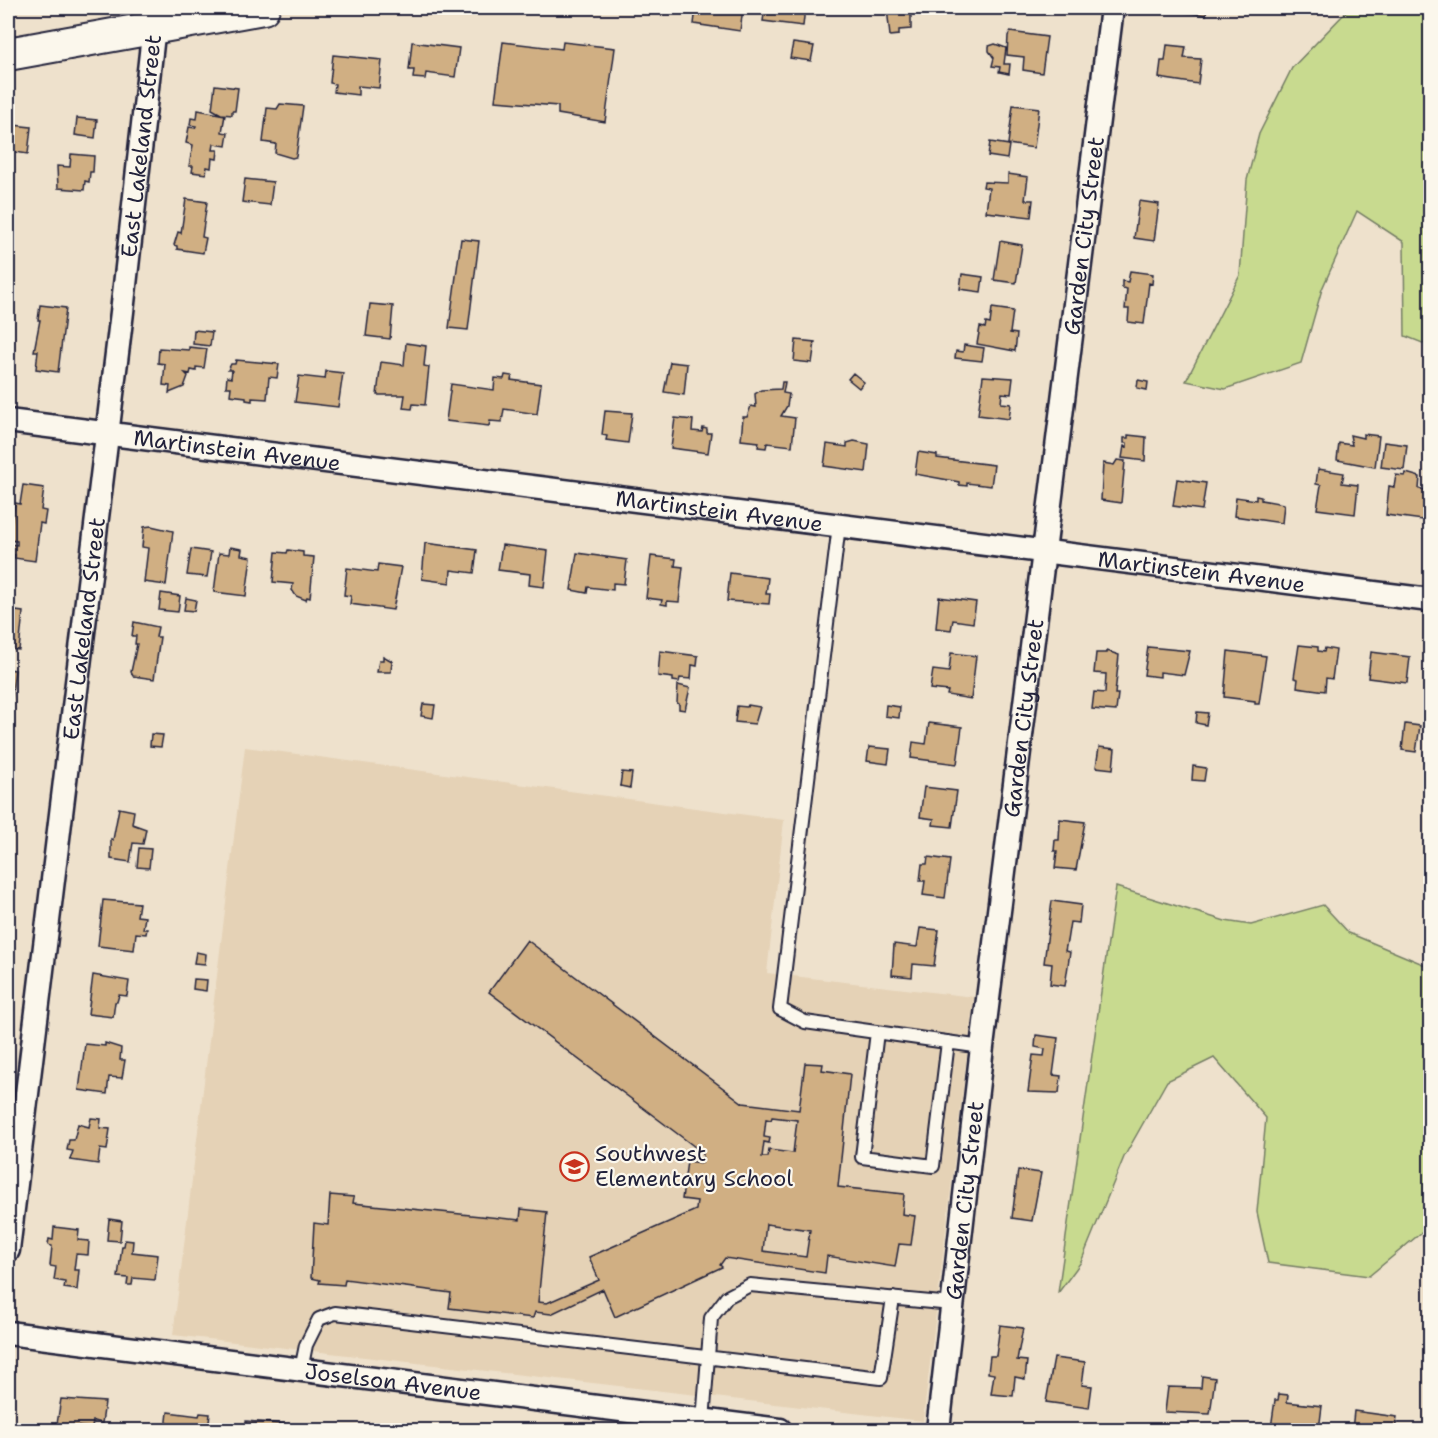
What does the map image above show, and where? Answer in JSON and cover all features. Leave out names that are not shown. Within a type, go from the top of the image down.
[{"type":"street","points":[[8,54],[155,17],[263,8]]},
{"type":"street","name":"Garden City Street","points":[[938,1431],[982,1047],[1112,8]]},
{"type":"street","name":"East Lakeland Street","points":[[8,1250],[155,17]]},
{"type":"street","name":"Martinstein Avenue","points":[[8,421],[1431,600]]},
{"type":"street","name":"Joselson Avenue","points":[[8,1333],[780,1431]]},
{"type":"lane","points":[[839,525],[780,1009],[805,1022],[982,1047]]},
{"type":"lane","points":[[877,1032],[862,1157],[933,1166],[948,1042]]},
{"type":"lane","points":[[703,1421],[711,1318],[727,1297],[750,1285],[952,1304]]},
{"type":"lane","points":[[301,1370],[306,1345],[319,1319],[334,1313],[881,1378],[893,1298]]},
{"type":"shaded area","name":"Southwest Elementary School","points":[[245,747],[784,820],[767,973],[974,997],[923,1421],[173,1335]]},
{"type":"green space","points":[[1374,8],[1430,8],[1430,346],[1405,336],[1404,242],[1357,211],[1322,289],[1301,363],[1225,389],[1186,381],[1240,275],[1247,180],[1259,134],[1292,68],[1347,11]]},
{"type":"green space","points":[[1116,887],[1225,921],[1251,925],[1323,905],[1349,933],[1430,967],[1430,1232],[1421,1233],[1369,1276],[1268,1263],[1257,1212],[1266,1118],[1214,1058],[1167,1081],[1124,1157],[1081,1262],[1058,1293]]},
{"type":"building","points":[[696,8],[743,8],[740,31],[694,24]]},
{"type":"building","points":[[765,8],[805,8],[803,26],[763,21]]},
{"type":"building","points":[[887,8],[911,8],[911,29],[899,30],[899,35],[890,36]]},
{"type":"building","points":[[916,8],[928,8],[928,15],[916,15]]},
{"type":"building","points":[[1004,8],[1048,8],[1048,14]]},
{"type":"building","points":[[1167,8],[1207,8],[1206,15],[1167,10]]},
{"type":"building","points":[[1010,32],[1047,37],[1042,73],[1023,70],[1024,57],[1007,55]]},
{"type":"building","points":[[412,42],[459,48],[455,77],[426,73],[425,79],[413,78],[414,70],[409,70]]},
{"type":"building","points":[[503,42],[562,49],[563,42],[615,48],[605,122],[558,114],[558,106],[495,101]]},
{"type":"building","points":[[793,43],[814,46],[811,61],[790,58]]},
{"type":"building","points":[[995,44],[1006,48],[1004,64],[1010,64],[1009,74],[999,72],[1000,67],[992,66],[994,58],[989,51],[989,46]]},
{"type":"building","points":[[1167,45],[1186,47],[1184,58],[1201,59],[1198,84],[1159,78],[1161,61],[1165,61]]},
{"type":"building","points":[[333,55],[382,60],[379,88],[358,86],[358,95],[334,92],[335,84],[330,83]]},
{"type":"building","points":[[215,85],[238,88],[235,111],[232,111],[232,115],[221,114],[212,109]]},
{"type":"building","points":[[280,104],[303,106],[296,157],[275,153],[276,144],[263,142],[267,108],[277,109]]},
{"type":"building","points":[[1013,105],[1039,108],[1034,148],[1008,144]]},
{"type":"building","points":[[198,110],[225,115],[222,132],[228,133],[226,146],[214,144],[213,150],[218,150],[217,159],[212,158],[211,168],[207,167],[206,174],[192,172],[193,166],[189,166],[193,145],[186,143],[189,127],[195,128],[196,126],[190,125],[191,118],[197,119]]},
{"type":"building","points":[[77,118],[97,120],[95,138],[75,135]]},
{"type":"building","points":[[13,125],[31,127],[28,154],[8,151],[8,127],[12,128]]},
{"type":"building","points":[[990,142],[1009,145],[1007,159],[988,156]]},
{"type":"building","points":[[71,154],[94,156],[93,172],[90,172],[89,182],[85,181],[84,190],[58,188],[57,166],[70,167]]},
{"type":"building","points":[[1008,174],[1028,177],[1025,200],[1033,200],[1031,217],[986,212],[989,188],[983,187],[984,182],[1008,183]]},
{"type":"building","points":[[245,179],[273,182],[270,205],[242,202]]},
{"type":"building","points":[[186,199],[207,202],[202,237],[206,238],[203,253],[177,249],[174,245],[178,232],[181,233]]},
{"type":"building","points":[[1139,201],[1159,204],[1154,241],[1134,238]]},
{"type":"building","points":[[461,239],[479,241],[468,330],[449,328]]},
{"type":"building","points":[[1000,241],[1022,245],[1016,283],[994,280]]},
{"type":"building","points":[[1130,271],[1153,274],[1152,284],[1149,283],[1144,324],[1128,322],[1129,309],[1125,309],[1127,289],[1122,288],[1122,281],[1128,282]]},
{"type":"building","points":[[962,274],[983,277],[981,292],[960,289]]},
{"type":"building","points":[[370,304],[393,306],[390,339],[366,336]]},
{"type":"building","points":[[40,305],[66,308],[58,372],[36,369],[38,351],[34,351],[40,320],[38,320]]},
{"type":"building","points":[[992,308],[1013,311],[1010,333],[1017,334],[1015,351],[977,344],[980,327],[985,328],[986,323],[990,324]]},
{"type":"building","points":[[194,330],[212,332],[210,346],[193,344]]},
{"type":"building","points":[[796,340],[815,342],[812,363],[794,361]]},
{"type":"building","points":[[406,343],[426,346],[424,366],[429,367],[425,405],[413,404],[412,409],[403,408],[405,395],[377,395],[381,362],[404,365]]},
{"type":"building","points":[[964,345],[984,348],[982,361],[955,358],[956,351],[963,352]]},
{"type":"building","points":[[189,347],[207,349],[204,368],[196,367],[196,371],[191,370],[190,374],[185,373],[188,376],[184,387],[169,393],[170,386],[163,385],[165,364],[158,363],[159,348],[189,350]]},
{"type":"building","points":[[236,360],[279,364],[277,378],[269,377],[267,399],[252,398],[252,401],[246,400],[246,397],[230,395],[231,387],[226,387],[227,377],[231,378],[232,370],[228,370]]},
{"type":"building","points":[[670,362],[687,364],[684,395],[664,392]]},
{"type":"building","points":[[326,371],[343,373],[338,407],[295,402],[299,376],[325,379]]},
{"type":"building","points":[[853,373],[864,382],[859,388],[848,379]]},
{"type":"building","points":[[505,375],[512,376],[511,380],[541,384],[537,414],[504,409],[502,422],[490,421],[489,426],[446,421],[451,384],[494,390],[495,378],[504,379]]},
{"type":"building","points":[[983,376],[1013,378],[1011,394],[1002,393],[1001,403],[1011,404],[1009,419],[978,415]]},
{"type":"building","points":[[1138,380],[1148,382],[1147,390],[1137,388]]},
{"type":"building","points":[[782,382],[785,382],[783,393],[789,394],[787,406],[781,416],[795,418],[792,446],[767,443],[766,448],[758,447],[759,442],[741,440],[743,417],[747,417],[751,406],[756,407],[755,394],[761,390],[781,389]]},
{"type":"building","points":[[605,411],[632,413],[628,443],[606,440],[607,436],[602,435]]},
{"type":"building","points":[[675,418],[693,420],[692,431],[702,432],[703,428],[707,429],[707,433],[711,433],[708,453],[671,448]]},
{"type":"building","points":[[1363,434],[1379,436],[1375,467],[1337,460],[1339,443],[1352,445],[1350,435],[1363,438]]},
{"type":"building","points":[[1128,435],[1146,437],[1145,461],[1122,458],[1124,446],[1127,447],[1124,438],[1128,438]]},
{"type":"building","points":[[854,441],[869,444],[866,472],[824,466],[827,444],[847,447],[847,443]]},
{"type":"building","points":[[1384,442],[1407,445],[1404,470],[1381,467]]},
{"type":"building","points":[[918,452],[937,455],[937,458],[994,465],[991,486],[967,483],[967,486],[959,485],[959,482],[915,474]]},
{"type":"building","points":[[1117,460],[1125,461],[1121,503],[1101,500],[1103,463],[1114,465]]},
{"type":"building","points":[[1318,469],[1344,473],[1342,483],[1358,485],[1355,514],[1317,509],[1321,485],[1316,484]]},
{"type":"building","points":[[1406,473],[1420,477],[1419,489],[1430,491],[1430,521],[1386,515],[1389,486],[1394,487],[1396,475],[1405,476]]},
{"type":"building","points":[[1177,479],[1206,483],[1202,510],[1173,506]]},
{"type":"building","points":[[23,485],[44,488],[41,510],[46,511],[44,524],[40,523],[35,561],[14,558],[15,555],[8,553],[8,544],[17,545],[17,541],[8,540],[15,503],[20,504]]},
{"type":"building","points":[[1256,496],[1261,497],[1261,500],[1284,504],[1282,523],[1234,516],[1236,497],[1256,500]]},
{"type":"building","points":[[151,526],[173,531],[166,585],[144,582],[148,548],[142,547],[144,527]]},
{"type":"building","points":[[425,543],[477,550],[474,573],[451,570],[450,583],[422,579]]},
{"type":"building","points":[[502,545],[548,551],[544,587],[529,585],[530,574],[498,570]]},
{"type":"building","points":[[230,547],[242,549],[241,555],[251,557],[246,596],[214,592],[219,553],[229,554]]},
{"type":"building","points":[[191,549],[211,552],[207,577],[187,575]]},
{"type":"building","points":[[288,550],[303,552],[303,556],[314,557],[310,598],[307,597],[306,600],[296,596],[292,590],[293,584],[273,582],[276,552],[287,553]]},
{"type":"building","points":[[577,553],[627,560],[624,584],[613,583],[613,590],[588,587],[587,593],[571,590]]},
{"type":"building","points":[[651,556],[676,559],[675,566],[683,567],[679,602],[667,601],[667,605],[661,604],[662,600],[646,598]]},
{"type":"building","points":[[378,564],[401,567],[393,610],[350,604],[351,596],[344,595],[347,568],[377,572]]},
{"type":"building","points":[[730,573],[768,578],[766,594],[770,594],[769,604],[727,601]]},
{"type":"building","points":[[161,593],[180,596],[178,612],[159,610]]},
{"type":"building","points":[[939,597],[976,602],[973,623],[953,620],[951,630],[936,628]]},
{"type":"building","points":[[186,598],[196,600],[194,611],[184,610]]},
{"type":"building","points":[[8,610],[23,612],[19,650],[8,649]]},
{"type":"building","points":[[134,622],[158,627],[156,637],[160,637],[154,679],[133,676],[131,672],[137,644],[135,644],[136,636],[132,636]]},
{"type":"building","points":[[1299,645],[1318,647],[1318,651],[1324,652],[1325,648],[1336,650],[1332,679],[1326,678],[1325,691],[1297,687],[1298,679],[1294,678]]},
{"type":"building","points":[[1148,647],[1190,651],[1184,675],[1160,672],[1160,677],[1144,675]]},
{"type":"building","points":[[660,651],[698,656],[697,666],[692,665],[691,679],[680,678],[679,682],[673,681],[673,678],[658,676]]},
{"type":"building","points":[[1107,651],[1119,655],[1115,694],[1118,694],[1116,711],[1092,709],[1094,692],[1105,693],[1106,674],[1094,673],[1096,653],[1107,653]]},
{"type":"building","points":[[1228,651],[1266,656],[1259,704],[1255,704],[1255,701],[1224,697]]},
{"type":"building","points":[[1371,652],[1410,657],[1407,683],[1368,678]]},
{"type":"building","points":[[951,653],[976,656],[971,699],[947,695],[948,691],[930,689],[933,670],[949,672]]},
{"type":"building","points":[[383,656],[392,661],[391,672],[377,672],[379,660],[383,660]]},
{"type":"building","points":[[8,669],[15,670],[9,719],[8,719]]},
{"type":"building","points":[[678,685],[690,688],[685,710],[679,709],[677,703]]},
{"type":"building","points":[[423,704],[435,705],[433,718],[421,716]]},
{"type":"building","points":[[748,705],[760,707],[755,724],[735,722],[737,706],[747,707]]},
{"type":"building","points":[[886,705],[900,707],[899,718],[885,716]]},
{"type":"building","points":[[1197,712],[1208,713],[1206,725],[1196,723]]},
{"type":"building","points":[[929,723],[962,727],[957,764],[911,758],[913,742],[926,744]]},
{"type":"building","points":[[1405,724],[1420,726],[1416,752],[1402,750]]},
{"type":"building","points":[[151,734],[163,735],[161,747],[150,746]]},
{"type":"building","points":[[869,747],[890,749],[888,764],[867,761]]},
{"type":"building","points":[[1099,747],[1115,749],[1113,769],[1096,767]]},
{"type":"building","points":[[1193,766],[1206,768],[1204,781],[1192,780]]},
{"type":"building","points":[[622,772],[632,773],[630,788],[620,786]]},
{"type":"building","points":[[924,787],[957,791],[952,827],[933,825],[934,819],[920,817]]},
{"type":"building","points":[[119,808],[134,811],[132,824],[146,829],[143,844],[133,843],[130,862],[111,859],[111,839],[113,840]]},
{"type":"building","points":[[1060,819],[1085,822],[1076,870],[1055,868],[1057,851],[1054,851],[1055,840],[1059,840]]},
{"type":"building","points":[[139,848],[151,849],[149,868],[137,867]]},
{"type":"building","points":[[928,857],[950,860],[945,898],[923,895],[925,881],[920,881],[922,864],[927,864]]},
{"type":"building","points":[[103,900],[139,903],[137,916],[145,917],[143,929],[147,929],[146,934],[136,933],[134,950],[98,946]]},
{"type":"building","points":[[1052,901],[1081,905],[1079,923],[1070,922],[1065,951],[1070,952],[1065,986],[1050,984],[1052,964],[1044,963]]},
{"type":"building","points":[[920,928],[939,930],[934,966],[913,964],[912,977],[892,975],[894,944],[917,947]]},
{"type":"building","points":[[527,940],[743,1103],[799,1110],[805,1063],[823,1064],[822,1070],[850,1074],[838,1187],[904,1194],[902,1214],[915,1216],[911,1245],[899,1244],[895,1267],[827,1256],[825,1273],[725,1258],[720,1265],[722,1267],[615,1317],[603,1289],[551,1314],[535,1312],[533,1318],[449,1308],[451,1293],[345,1279],[344,1285],[319,1283],[320,1280],[311,1278],[314,1223],[328,1225],[330,1195],[354,1197],[353,1203],[520,1220],[521,1209],[547,1212],[538,1302],[547,1303],[599,1280],[589,1257],[696,1210],[697,1201],[682,1199],[687,1161],[702,1163],[703,1153],[489,992]],"holes":[[[772,1117],[797,1120],[793,1153],[769,1150],[768,1157],[762,1157],[764,1142],[769,1143],[770,1138],[764,1137],[766,1119],[771,1120]],[[766,1224],[810,1230],[806,1257],[763,1251]]]},
{"type":"building","points":[[196,952],[206,954],[205,964],[194,963]]},
{"type":"building","points":[[93,975],[129,981],[127,996],[119,995],[115,1002],[113,1017],[88,1014]]},
{"type":"building","points":[[194,979],[207,980],[206,991],[193,989]]},
{"type":"building","points":[[1036,1035],[1058,1038],[1053,1075],[1061,1076],[1059,1093],[1028,1092],[1033,1055],[1044,1056],[1045,1049],[1035,1047]]},
{"type":"building","points":[[105,1043],[121,1048],[120,1060],[125,1060],[122,1078],[109,1077],[107,1094],[79,1090],[85,1044],[105,1046]]},
{"type":"building","points":[[91,1118],[101,1119],[100,1128],[110,1129],[107,1150],[100,1149],[98,1164],[70,1160],[73,1151],[67,1150],[69,1140],[74,1140],[78,1124],[89,1127]]},
{"type":"building","points":[[1018,1170],[1041,1173],[1032,1221],[1012,1218]]},
{"type":"building","points":[[109,1219],[122,1221],[120,1241],[107,1240]]},
{"type":"building","points":[[54,1227],[79,1230],[78,1240],[89,1241],[88,1255],[76,1254],[74,1270],[79,1270],[77,1290],[64,1288],[65,1282],[54,1280],[56,1267],[50,1266],[52,1246],[48,1245],[49,1239],[53,1240]]},
{"type":"building","points":[[125,1240],[133,1241],[132,1252],[158,1255],[155,1280],[133,1278],[132,1285],[127,1285],[128,1278],[118,1277],[122,1246]]},
{"type":"building","points":[[1000,1325],[1023,1328],[1017,1360],[1027,1361],[1025,1379],[1015,1377],[1013,1396],[991,1394],[994,1374],[988,1373],[990,1356],[996,1356]]},
{"type":"building","points":[[1054,1358],[1085,1362],[1082,1385],[1092,1386],[1089,1408],[1046,1402]]},
{"type":"building","points":[[1202,1376],[1215,1378],[1210,1414],[1165,1412],[1168,1387],[1201,1388]]},
{"type":"building","points":[[1279,1394],[1288,1395],[1287,1402],[1322,1406],[1319,1430],[1271,1428],[1275,1400],[1278,1400]]},
{"type":"building","points":[[61,1399],[105,1402],[102,1423],[93,1421],[92,1428],[57,1424]]},
{"type":"building","points":[[1354,1411],[1397,1417],[1395,1430],[1352,1430]]},
{"type":"building","points":[[168,1412],[199,1416],[200,1413],[210,1414],[208,1430],[166,1430]]},
{"type":"building","points":[[246,1421],[294,1425],[293,1430],[245,1430]]},
{"type":"place","name":"Southwest Elementary School","points":[[574,1166]]}]
